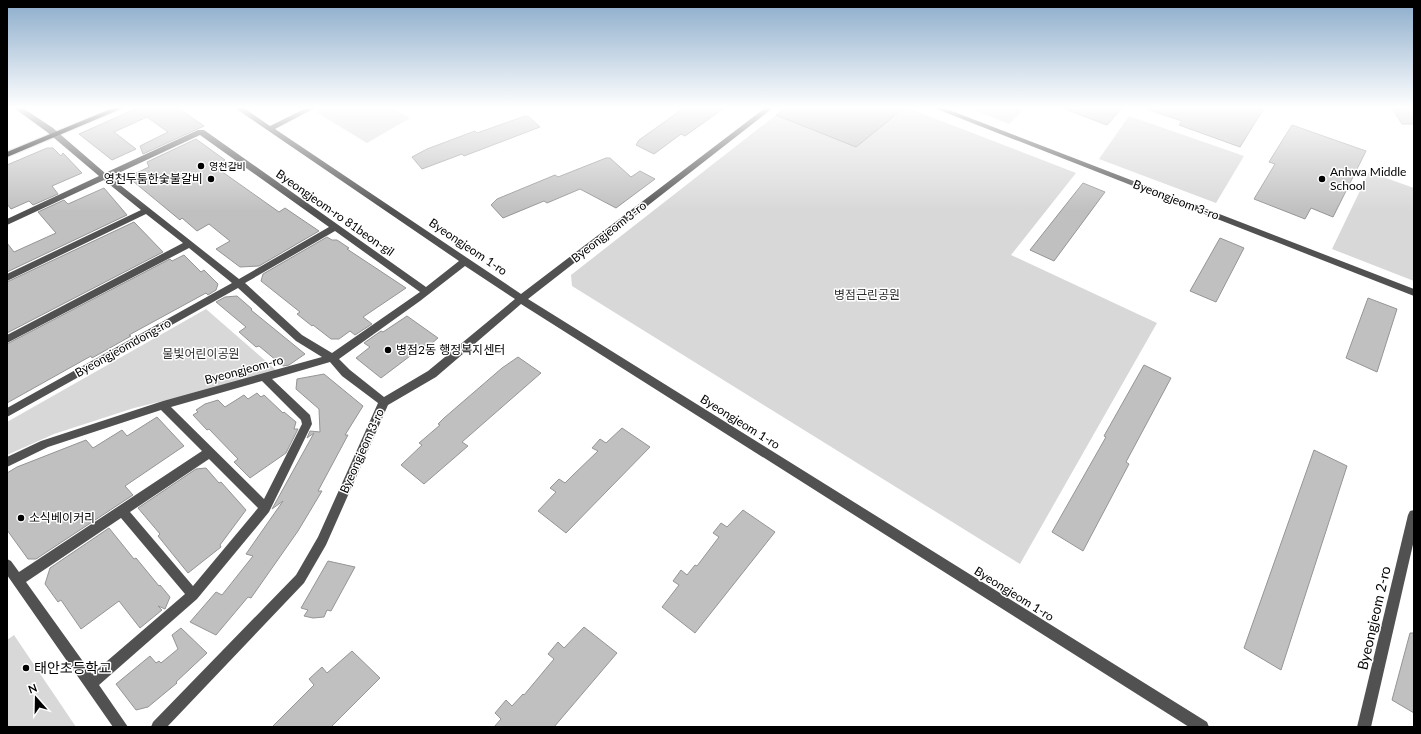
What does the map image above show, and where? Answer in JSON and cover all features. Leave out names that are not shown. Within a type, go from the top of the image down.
[{"type":"main road","points":[[7,148],[25,142]]},
{"type":"main road","points":[[7,155],[34,142]]},
{"type":"street","points":[[64,142],[105,177],[239,283],[299,338],[332,358],[346,373],[384,402]]},
{"type":"street","name":"Byeongjeom-ro 81beon-gil","points":[[105,177],[179,142]]},
{"type":"street","name":"Byeongjeom-ro 81beon-gil","points":[[215,142],[425,292]]},
{"type":"street","name":"Byeongjeom 1-ro","points":[[290,142],[521,299],[1202,727]]},
{"type":"street","name":"Byeongjeom 3-ro","points":[[158,727],[300,579],[322,541],[384,402],[432,374],[521,299],[725,142]]},
{"type":"street","name":"Byeongjeom 3-ro","points":[[1026,142],[1414,293]]},
{"type":"street","points":[[7,222],[105,177]]},
{"type":"street","points":[[7,278],[147,210]]},
{"type":"street","name":"Byeongjeomdong-ro","points":[[7,413],[239,283],[335,227]]},
{"type":"street","points":[[7,338],[189,244]]},
{"type":"street","name":"Byeongjeom-ro","points":[[7,462],[45,444],[163,405],[265,378],[332,358],[425,292],[465,261]]},
{"type":"street","points":[[90,684],[193,595],[265,508],[307,424],[306,418],[265,378]]},
{"type":"street","points":[[163,405],[265,508]]},
{"type":"street","points":[[18,580],[210,452]]},
{"type":"street","points":[[122,511],[193,595]]},
{"type":"street","name":"Byeongjeom 2-ro","points":[[1364,727],[1414,515]]},
{"type":"street","points":[[7,565],[121,727]]},
{"type":"green space","name":"병점근린공원","points":[[741,142],[844,142],[856,147],[862,142],[997,142],[1076,173],[1011,255],[1157,323],[1020,564],[572,286],[571,275]]},
{"type":"green space","points":[[1111,142],[1204,142],[1244,156],[1216,203],[1099,159]]},
{"type":"green space","points":[[1369,172],[1414,188],[1414,281],[1332,249]]},
{"type":"green space","name":"물빛어린이공원","points":[[206,309],[276,370],[269,375],[134,408],[54,434],[7,455],[7,422]]},
{"type":"green space","name":"태안초등학교","points":[[14,635],[76,727],[7,727],[7,640]]},
{"type":"building","points":[[89,142],[127,142],[136,149],[112,160]]},
{"type":"building","points":[[147,142],[169,142],[143,154],[140,146]]},
{"type":"building","points":[[189,142],[200,142],[225,160],[214,166],[279,212],[285,208],[319,231],[259,266],[240,267],[216,249],[230,241],[209,224],[197,231],[182,218],[180,220],[128,177],[149,167],[147,162]]},
{"type":"building","points":[[445,142],[500,142],[464,156],[462,154],[422,169],[412,157]]},
{"type":"building","points":[[638,142],[670,142],[654,154],[636,145]]},
{"type":"building","points":[[844,142],[862,142],[856,147]]},
{"type":"building","points":[[1227,142],[1243,142],[1240,147]]},
{"type":"building","points":[[1281,142],[1341,142],[1366,151],[1333,217],[1311,208],[1305,219],[1254,199],[1275,164],[1269,162]]},
{"type":"building","points":[[47,148],[53,148],[61,156],[63,153],[82,173],[52,186],[58,194],[33,205],[29,201],[11,209],[7,204],[7,165]]},
{"type":"building","points":[[606,158],[610,158],[631,177],[640,171],[655,179],[616,208],[580,189],[547,203],[544,201],[503,218],[491,205],[497,199],[555,175],[558,177]]},
{"type":"building","points":[[1083,183],[1105,192],[1054,261],[1030,250]]},
{"type":"building","points":[[104,188],[127,215],[7,272],[7,243],[14,252],[56,233],[38,212],[64,200],[68,204]]},
{"type":"building","points":[[134,222],[163,252],[7,333],[7,282]]},
{"type":"building","points":[[327,237],[332,240],[337,240],[349,248],[347,249],[406,288],[363,317],[372,324],[355,335],[350,331],[339,339],[331,339],[313,325],[312,326],[297,314],[300,312],[261,281],[263,274]]},
{"type":"building","points":[[1220,238],[1244,248],[1216,302],[1190,291]]},
{"type":"building","points":[[184,255],[201,272],[204,270],[218,284],[216,290],[208,295],[206,293],[129,335],[131,336],[92,358],[91,356],[7,403],[7,344],[170,259],[172,261]]},
{"type":"building","points":[[237,296],[252,309],[251,310],[305,354],[289,365],[283,366],[259,346],[256,347],[239,332],[246,327],[216,302],[225,297]]},
{"type":"building","points":[[1368,298],[1397,309],[1377,372],[1346,358]]},
{"type":"building","points":[[407,316],[438,338],[431,344],[422,347],[381,378],[356,358],[370,347],[364,343]]},
{"type":"building","points":[[518,357],[541,373],[462,442],[468,446],[424,484],[401,465],[422,445],[419,443],[440,425],[438,424],[444,418],[502,368]]},
{"type":"building","points":[[1144,365],[1171,378],[1126,462],[1129,464],[1083,551],[1052,532],[1106,437],[1104,436]]},
{"type":"building","points":[[324,374],[363,406],[345,435],[348,435],[318,491],[322,491],[298,531],[251,598],[248,597],[216,635],[190,622],[216,592],[222,595],[253,556],[246,554],[283,501],[272,509],[314,433],[307,438],[310,431],[320,432],[319,409],[296,389],[297,379]]},
{"type":"building","points":[[257,393],[261,397],[264,395],[283,413],[284,412],[296,422],[294,429],[298,429],[286,453],[250,478],[234,462],[238,459],[193,415],[198,412],[196,410],[205,404],[218,400],[225,407],[244,395],[248,399]]},
{"type":"building","points":[[157,417],[184,446],[125,486],[133,495],[36,559],[28,559],[7,530],[7,473],[17,467],[86,440],[93,448],[122,430],[127,436]]},
{"type":"building","points":[[622,428],[650,447],[566,533],[538,511],[556,492],[550,488],[559,479],[565,483],[598,451],[592,448],[600,439],[606,443]]},
{"type":"building","points":[[1314,450],[1347,466],[1281,670],[1244,648]]},
{"type":"building","points":[[206,468],[219,483],[221,482],[246,510],[220,545],[221,547],[188,573],[158,536],[160,534],[138,508],[196,469]]},
{"type":"building","points":[[743,510],[775,532],[695,633],[662,607],[679,585],[673,581],[681,570],[687,575],[695,565],[697,566],[719,537],[713,533],[721,523],[727,527]]},
{"type":"building","points":[[109,528],[134,559],[136,558],[170,597],[165,609],[158,606],[162,610],[140,628],[119,601],[81,629],[61,600],[58,602],[45,584],[50,568]]},
{"type":"building","points":[[328,561],[355,567],[331,611],[327,610],[324,617],[313,618],[304,616],[308,610],[301,608]]},
{"type":"building","points":[[584,627],[617,653],[554,727],[494,727],[501,719],[495,713],[506,700],[512,706],[523,694],[524,695],[554,659],[548,654],[558,642],[564,648]]},
{"type":"building","points":[[181,628],[207,653],[176,682],[177,683],[148,707],[136,710],[116,684],[150,656],[156,663],[159,661],[161,663],[178,649],[172,635]]},
{"type":"building","points":[[1410,633],[1414,633],[1414,713],[1392,700]]},
{"type":"building","points":[[352,651],[380,678],[331,727],[272,727],[314,685],[309,679],[322,667],[327,673]]},
{"type":"place","name":"영천갈비","points":[[201,166]]},
{"type":"place","name":"영천두툼한숯불갈비","points":[[211,179]]},
{"type":"place","name":"Anhwa Middle School","points":[[1322,179]]},
{"type":"place","name":"병점2동 행정복지센터","points":[[388,350]]},
{"type":"place","name":"소식베이커리","points":[[21,518]]},
{"type":"place","name":"태안초등학교","points":[[26,668]]}]
